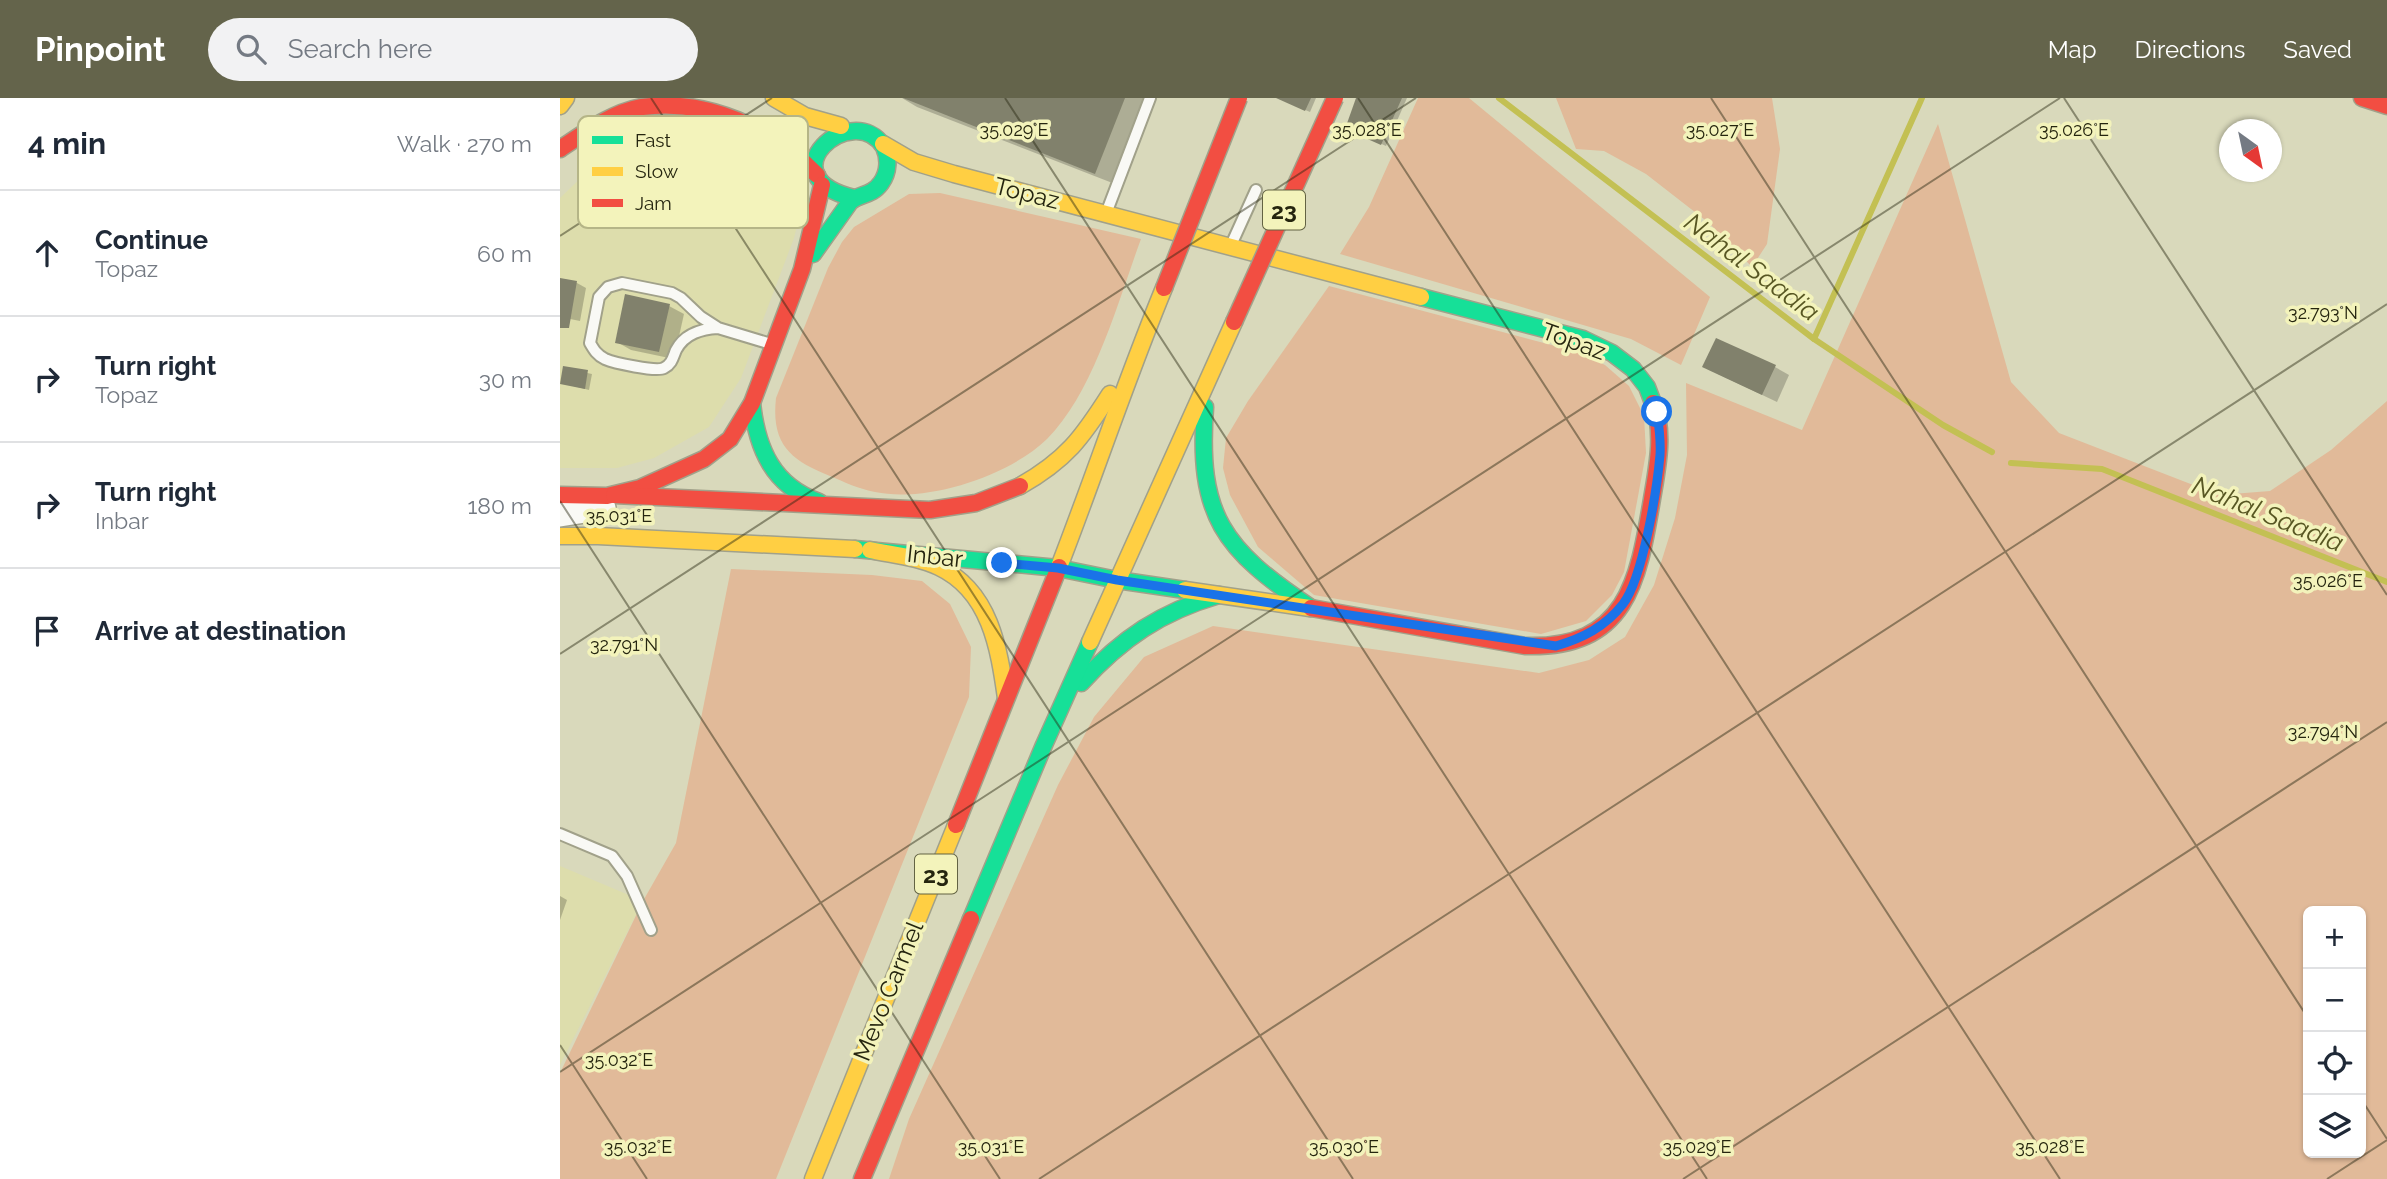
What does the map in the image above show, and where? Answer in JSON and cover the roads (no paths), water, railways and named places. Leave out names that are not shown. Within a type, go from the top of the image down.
[{"type":"main road","points":[[560,106],[566,98]]},
{"type":"main road","points":[[774,98],[805,116]]},
{"type":"main road","name":"23","points":[[1058,568],[1238,98]]},
{"type":"main road","name":"23","points":[[1117,580],[1335,98]]},
{"type":"main road","points":[[2362,98],[2387,106]]},
{"type":"main road","points":[[621,116],[640,107],[680,103],[705,104],[739,116]]},
{"type":"main road","points":[[589,116],[596,108]]},
{"type":"main road","points":[[808,117],[841,127]]},
{"type":"main road","points":[[614,495],[663,478],[714,453],[737,429],[752,402],[802,269],[820,180],[814,163],[816,152],[821,141],[830,132],[853,125],[876,135],[888,155],[888,168],[876,189]]},
{"type":"main road","points":[[560,148],[578,128]]},
{"type":"main road","points":[[560,148],[578,138]]},
{"type":"main road","name":"Topaz","points":[[883,144],[914,162],[954,174],[1583,339],[1613,354],[1640,377],[1657,412],[1660,454],[1637,576],[1623,604],[1593,632],[1556,646],[1541,647],[1501,643],[1311,608]]},
{"type":"main road","points":[[808,167],[831,193],[854,198],[904,179],[954,174]]},
{"type":"main road","points":[[802,269],[854,198]]},
{"type":"main road","points":[[560,495],[701,498],[930,510],[958,508],[988,501],[1013,491],[1061,458],[1088,430],[1144,338]]},
{"type":"main road","points":[[1209,374],[1202,445],[1205,483],[1218,523],[1239,554],[1275,585],[1311,608]]},
{"type":"main road","points":[[752,402],[758,437],[764,454],[778,476],[811,500],[832,505]]},
{"type":"main road","name":"Inbar","points":[[560,536],[870,550],[1058,568],[1117,580],[1311,608]]},
{"type":"main road","points":[[870,550],[938,566],[958,578],[972,592],[982,605],[994,632],[1006,702]]},
{"type":"main road","name":"Mevo Carmel","points":[[813,1179],[1058,568]]},
{"type":"main road","name":"Mevo Carmel","points":[[862,1179],[948,971],[1117,580]]},
{"type":"main road","points":[[1060,709],[1103,658],[1127,637],[1177,609],[1219,595]]},
{"type":"street","points":[[560,514],[701,498]]},
{"type":"street","points":[[560,550],[574,542],[598,536]]},
{"type":"lane","points":[[1106,213],[1150,98]]},
{"type":"lane","points":[[1231,245],[1256,190]]},
{"type":"lane","points":[[719,328],[703,329],[690,335],[677,349],[668,366],[659,370],[606,360],[596,354],[590,342],[599,297],[608,287],[622,283],[672,293],[719,328],[773,345]]},
{"type":"lane","points":[[560,834],[612,856],[627,876],[651,930]]},
{"type":"waterway","name":"Nahal Saadia","points":[[1499,98],[1814,339],[1943,425],[1992,452]]},
{"type":"waterway","points":[[1814,339],[1922,98]]},
{"type":"waterway","name":"Nahal Saadia","points":[[2011,463],[2102,469],[2387,582]]}]
